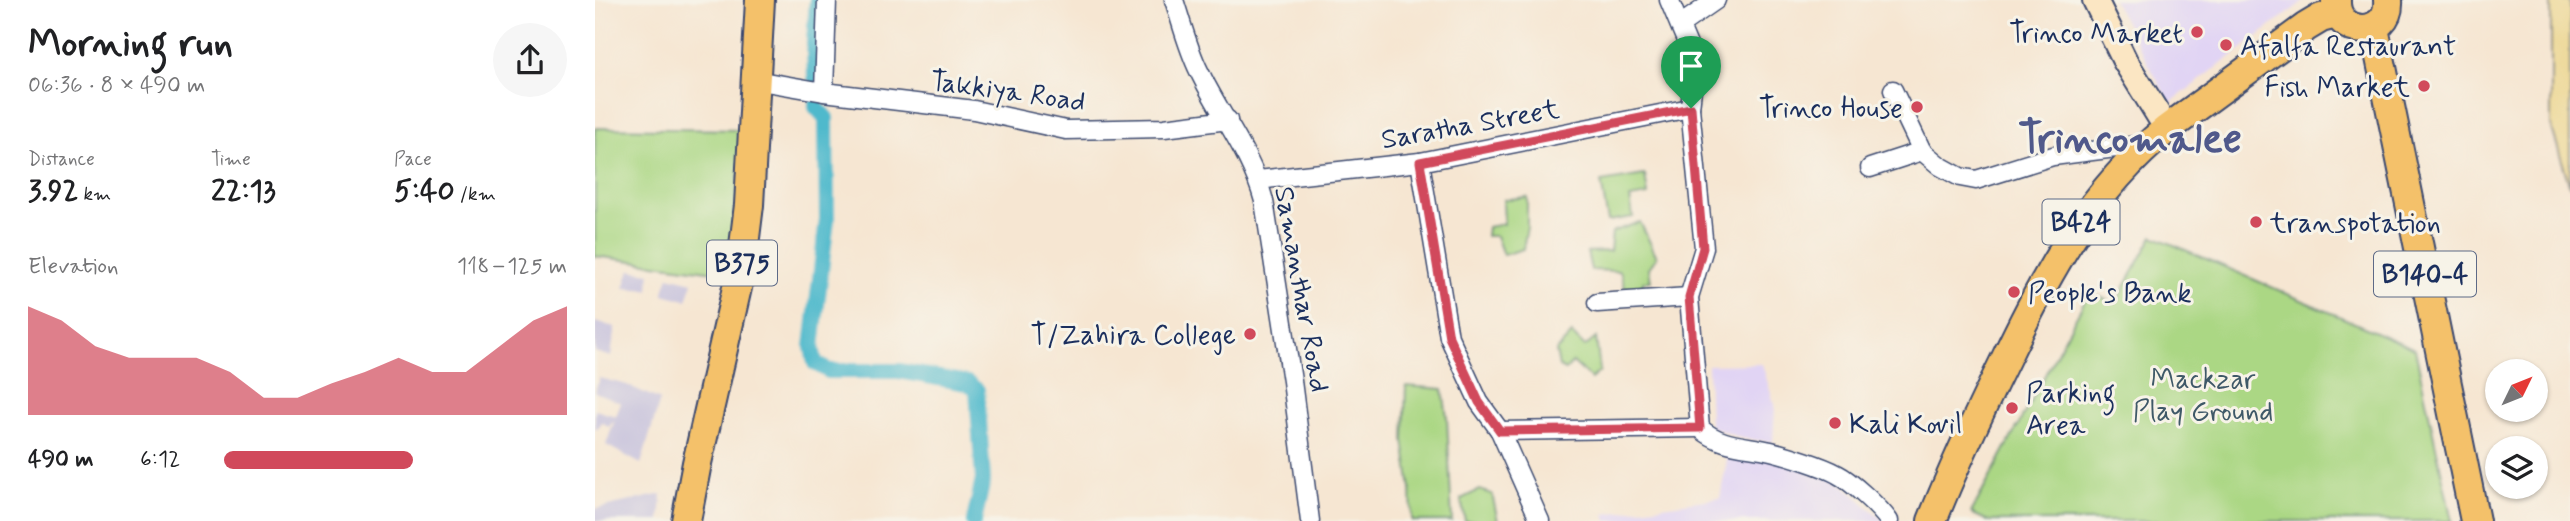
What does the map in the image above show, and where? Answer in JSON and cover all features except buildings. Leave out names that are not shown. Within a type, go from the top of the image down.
[{"type":"main road","name":"B375","points":[[686,521],[741,270],[749,205],[761,0]]},
{"type":"main road","points":[[2095,0],[2157,136]]},
{"type":"main road","points":[[2335,4],[2349,27],[2365,30],[2374,28],[2386,15],[2388,0]]},
{"type":"main road","name":"B424","points":[[1932,521],[1991,389],[2045,280],[2098,199],[2157,136],[2321,18],[2335,4]]},
{"type":"main road","name":"B140-4","points":[[2374,28],[2475,521]]},
{"type":"street","points":[[824,92],[827,0]]},
{"type":"street","name":"Samanthar Road","points":[[1174,0],[1199,72],[1258,180],[1269,227],[1310,521]]},
{"type":"street","points":[[1669,0],[1695,62],[1691,108],[1703,248],[1689,297],[1700,428],[1711,438],[1726,444],[1771,451],[1837,474],[1889,521]]},
{"type":"street","points":[[1680,25],[1716,0]]},
{"type":"street","name":"Takkiya Road","points":[[755,80],[824,92],[974,110],[1066,130],[1164,128],[1227,120]]},
{"type":"street","points":[[1893,90],[1921,150],[1940,166],[1960,177],[1976,180],[2053,156],[2157,136]]},
{"type":"street","name":"Saratha Street","points":[[1258,180],[1420,162],[1691,108]]},
{"type":"street","points":[[1870,168],[1921,150]]},
{"type":"street","points":[[1420,162],[1449,337],[1479,402],[1500,431],[1540,521]]},
{"type":"street","points":[[1597,303],[1689,297]]},
{"type":"street","points":[[1500,431],[1700,428]]},
{"type":"shaded area","name":"Trinco Market","points":[[2113,0],[2304,0],[2304,1],[2170,103]]},
{"type":"shaded area","points":[[630,270],[650,273],[649,290],[624,288]]},
{"type":"shaded area","points":[[669,276],[693,282],[687,300],[663,294]]},
{"type":"shaded area","points":[[595,322],[615,327],[611,357],[595,352]]},
{"type":"shaded area","points":[[1762,364],[1775,407],[1773,442],[1740,438],[1710,426],[1708,365]]},
{"type":"shaded area","points":[[599,378],[627,385],[660,400],[641,464],[606,445],[615,419],[609,427],[602,422],[595,428],[595,410],[616,416],[621,403],[595,392]]},
{"type":"shaded area","points":[[1729,449],[1773,455],[1835,478],[1884,521],[1607,521],[1605,514],[1720,498]]},
{"type":"shaded area","points":[[662,494],[660,521],[595,521],[595,509]]},
{"type":"green space","points":[[595,128],[742,130],[731,274],[595,256]]},
{"type":"green space","points":[[1645,175],[1648,195],[1630,198],[1633,217],[1608,221],[1601,182]]},
{"type":"green space","points":[[1527,197],[1527,227],[1523,249],[1503,255],[1496,236],[1486,236],[1487,227],[1504,224],[1503,200]]},
{"type":"green space","points":[[1640,222],[1657,257],[1649,268],[1651,281],[1643,282],[1642,296],[1627,295],[1620,271],[1591,270],[1587,252],[1610,251],[1612,232]]},
{"type":"green space","name":"Mackzar Play Ground","points":[[2153,236],[2415,349],[2452,521],[1988,521],[1971,513],[2089,293],[2116,303]]},
{"type":"green space","points":[[1572,334],[1585,347],[1596,338],[1600,371],[1591,379],[1573,362],[1566,370],[1559,367],[1556,351]]},
{"type":"green space","points":[[1406,386],[1443,389],[1452,521],[1412,521],[1411,489],[1404,440]]},
{"type":"green space","points":[[1479,490],[1492,494],[1498,521],[1465,521],[1461,499]]},
{"type":"sand","points":[[2551,0],[2570,0],[2570,187],[2551,125]]},
{"type":"waterway","points":[[815,78],[817,0]]},
{"type":"waterway","points":[[816,103],[816,107],[826,118],[827,219],[812,347],[815,363],[829,371],[899,371],[967,383],[977,390],[983,480],[974,521]]},
{"type":"place","name":"Trinco Market","points":[[2197,32]]},
{"type":"place","name":"Afalfa Restaurant","points":[[2226,45]]},
{"type":"place","name":"Fish Market","points":[[2424,86]]},
{"type":"place","name":"Trinco House","points":[[1917,107]]},
{"type":"place","name":"transpotation","points":[[2256,222]]},
{"type":"place","name":"People's Bank","points":[[2014,292]]},
{"type":"place","name":"T/Zahira College","points":[[1250,334]]},
{"type":"place","name":"Parking Area","points":[[2012,408]]},
{"type":"place","name":"Kali Kovil","points":[[1835,423]]},
{"type":"district","name":"Trincomalee","points":[[2130,137]]},
{"type":"route","points":[[1691,108],[1703,248],[1689,297],[1700,428],[1500,431],[1479,402],[1449,337],[1420,162],[1691,108]]}]
